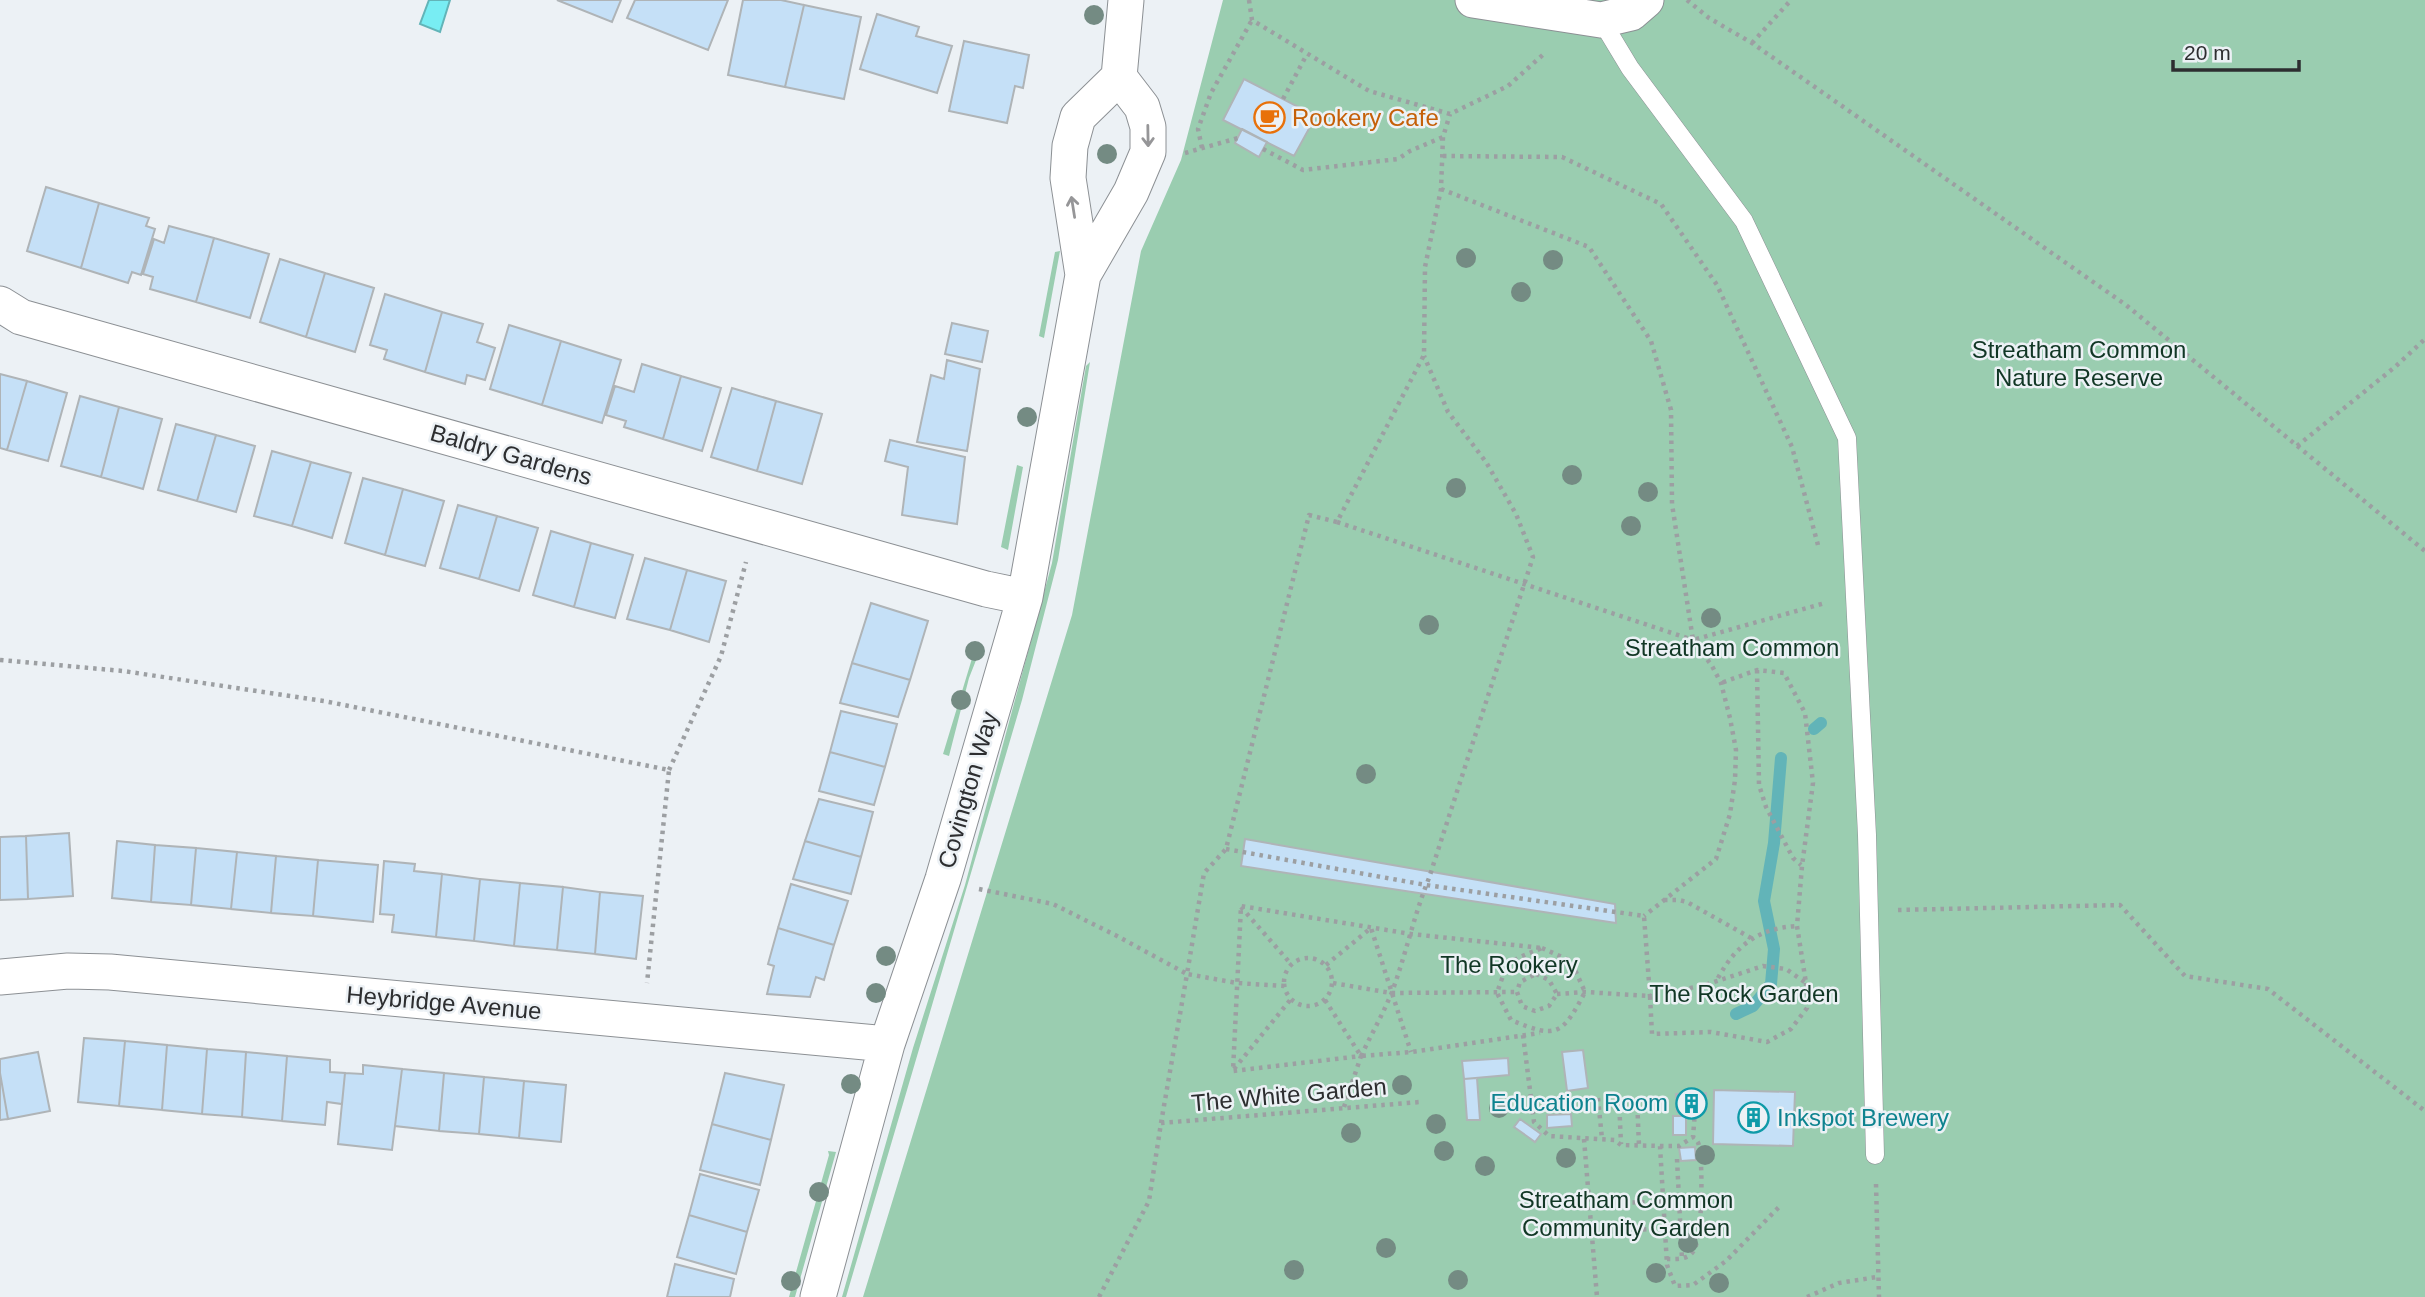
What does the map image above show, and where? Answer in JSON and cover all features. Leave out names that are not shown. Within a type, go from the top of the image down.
[{"type":"street","points":[[1119,77],[1126,0]]},
{"type":"street","points":[[1473,0],[1601,20],[1630,13],[1646,0]]},
{"type":"street","name":"Covington Way","points":[[818,1297],[887,1044],[943,879],[1025,597],[1083,275],[1068,178],[1070,146],[1078,117],[1119,77],[1142,107],[1148,127],[1148,152],[1131,192],[1083,275]]},
{"type":"street","name":"Baldry Gardens","points":[[0,304],[21,317],[1025,597]]},
{"type":"street","name":"Heybridge Avenue","points":[[0,977],[68,971],[110,972],[887,1044]]},
{"type":"lane","points":[[1601,20],[1630,68],[1744,221],[1847,438],[1867,835],[1875,1155]]},
{"type":"path","points":[[1202,148],[1198,129],[1211,93],[1252,20],[1249,0]]},
{"type":"path","points":[[1687,0],[1709,18],[1752,43],[2126,305],[2425,551]]},
{"type":"path","points":[[1752,43],[1791,0]]},
{"type":"path","points":[[1252,20],[1369,91],[1450,114],[1508,86],[1555,44]]},
{"type":"path","points":[[1283,99],[1306,57]]},
{"type":"path","points":[[1344,1107],[1361,1056],[1391,993],[1533,557],[1516,514],[1486,461],[1448,412],[1424,355],[1425,267],[1441,190],[1443,137],[1450,114]]},
{"type":"path","points":[[1263,149],[1303,170],[1398,159],[1443,137]]},
{"type":"path","points":[[1184,153],[1238,138]]},
{"type":"path","points":[[1443,156],[1562,157],[1661,204],[1717,285],[1792,447],[1827,578],[1853,592]]},
{"type":"path","points":[[1226,849],[1426,885],[1643,916],[1716,859],[1730,814],[1736,750],[1721,683],[1693,640],[1672,504],[1671,410],[1651,341],[1589,247],[1441,190]]},
{"type":"path","points":[[2297,446],[2395,367],[2425,339]]},
{"type":"path","points":[[1337,522],[1424,355]]},
{"type":"path","points":[[1099,1297],[1149,1201],[1204,873],[1226,849],[1309,515],[1693,640],[1853,592]]},
{"type":"path","points":[[643,1022],[669,770],[721,656],[756,524]]},
{"type":"path","points":[[0,660],[123,671],[324,701],[669,770]]},
{"type":"path","points":[[1643,916],[1652,1034],[1711,1032],[1767,1042],[1791,1029],[1807,1008],[1807,983],[1797,926],[1813,783],[1805,713],[1784,673],[1757,670],[1721,683]]},
{"type":"path","points":[[1757,670],[1759,785],[1766,807],[1793,858],[1802,866]]},
{"type":"path","points":[[975,888],[1052,904],[1187,974],[1237,984],[1284,986]]},
{"type":"path","points":[[1664,900],[1687,902],[1751,938]]},
{"type":"path","points":[[1869,910],[2120,905],[2185,976],[2267,989],[2425,1111]]},
{"type":"path","points":[[1233,1071],[1411,1052],[1557,1029],[1570,1021],[1585,992],[1573,963],[1542,948],[1411,934],[1241,906]]},
{"type":"path","points":[[1241,906],[1291,964]]},
{"type":"path","points":[[1233,1071],[1241,906]]},
{"type":"path","points":[[1718,979],[1730,957],[1751,938],[1780,927],[1797,926]]},
{"type":"path","points":[[1326,965],[1371,928]]},
{"type":"path","points":[[1371,928],[1411,1052]]},
{"type":"path","points":[[1540,1032],[1511,1020],[1497,993],[1504,970],[1512,960],[1542,948]]},
{"type":"path","points":[[1309,958],[1326,965],[1333,983],[1325,1000],[1308,1007],[1291,999],[1284,986],[1291,964],[1309,958]]},
{"type":"path","points":[[1557,994],[1585,992],[1650,996],[1705,985],[1763,966],[1786,969],[1807,983]]},
{"type":"path","points":[[1536,974],[1549,980],[1557,994],[1549,1006],[1535,1011],[1522,1006],[1517,992],[1523,979],[1536,974]]},
{"type":"path","points":[[1333,983],[1391,993],[1517,992]]},
{"type":"path","points":[[1233,1071],[1291,999]]},
{"type":"path","points":[[1325,1000],[1361,1056]]},
{"type":"path","points":[[1523,1035],[1534,1122],[1549,1136],[1615,1140],[1621,1145],[1639,1146],[1679,1146],[1693,1138]]},
{"type":"path","points":[[1598,1098],[1602,1139]]},
{"type":"path","points":[[1637,1098],[1639,1146]]},
{"type":"path","points":[[1619,1100],[1621,1145]]},
{"type":"path","name":"The White Garden","points":[[1161,1124],[1420,1102]]},
{"type":"path","points":[[1693,1138],[1695,1112]]},
{"type":"path","points":[[1667,1259],[1692,1254],[1698,1245],[1700,1161],[1699,1143],[1693,1138]]},
{"type":"path","points":[[1584,1139],[1597,1297]]},
{"type":"path","points":[[1660,1146],[1667,1259],[1675,1286],[1693,1285],[1726,1261],[1779,1207]]},
{"type":"path","points":[[1875,1155],[1879,1297]]},
{"type":"path","points":[[1677,1159],[1682,1258]]},
{"type":"path","points":[[1590,1203],[1663,1202]]},
{"type":"path","points":[[1681,1225],[1700,1224]]},
{"type":"path","points":[[1592,1233],[1665,1228]]},
{"type":"path","points":[[1807,1297],[1839,1283],[1877,1277]]},
{"type":"green space","name":"Streatham Common","points":[[1223,0],[2425,0],[2425,1297],[863,1297],[1072,615],[1141,251],[1181,160]]},
{"type":"green space","points":[[1060,251],[1044,338],[1039,336],[1055,252]]},
{"type":"green space","points":[[1090,362],[1058,560],[1022,700],[846,1297],[842,1297],[913,1048],[965,885],[1052,563],[1086,366]]},
{"type":"green space","points":[[1017,465],[1023,467],[1008,550],[1001,547]]},
{"type":"green space","points":[[977,642],[982,645],[969,678],[949,756],[943,754]]},
{"type":"green space","points":[[828,1151],[836,1152],[795,1297],[789,1297],[829,1155]]},
{"type":"water","points":[[429,0],[450,0],[440,32],[420,24]]},
{"type":"building","points":[[557,0],[621,0],[612,22]]},
{"type":"building","points":[[635,0],[728,0],[708,50],[627,18]]},
{"type":"building","points":[[743,0],[781,0],[804,5],[785,87],[728,75]]},
{"type":"building","points":[[804,5],[861,17],[844,99],[785,87]]},
{"type":"building","points":[[877,14],[919,27],[916,36],[952,46],[937,93],[860,69]]},
{"type":"building","points":[[964,41],[1029,55],[1023,88],[1015,86],[1007,123],[949,111]]},
{"type":"building","name":"Rookery Cafe","points":[[1244,79],[1316,116],[1294,156],[1223,120]]},
{"type":"building","points":[[1242,129],[1267,142],[1259,157],[1235,143]]},
{"type":"building","points":[[46,187],[99,203],[81,268],[27,251]]},
{"type":"building","points":[[99,203],[149,218],[146,226],[155,229],[141,275],[132,272],[128,283],[81,268]]},
{"type":"building","points":[[169,226],[214,238],[196,302],[150,289],[153,277],[143,274],[154,239],[164,243]]},
{"type":"building","points":[[214,238],[269,254],[250,318],[196,302]]},
{"type":"building","points":[[280,259],[325,273],[306,337],[260,322]]},
{"type":"building","points":[[325,273],[374,288],[355,352],[306,337]]},
{"type":"building","points":[[385,294],[442,312],[425,372],[384,359],[387,350],[370,345]]},
{"type":"building","points":[[442,312],[483,324],[477,342],[495,348],[485,380],[467,375],[465,384],[425,372]]},
{"type":"building","points":[[952,323],[988,331],[982,362],[945,354]]},
{"type":"building","points":[[509,325],[561,341],[542,405],[490,389]]},
{"type":"building","points":[[561,341],[621,360],[602,423],[542,405]]},
{"type":"building","points":[[947,360],[980,369],[967,451],[917,442],[931,375],[944,379]]},
{"type":"building","points":[[642,364],[681,376],[663,439],[624,427],[626,421],[606,415],[615,386],[634,392]]},
{"type":"building","points":[[0,374],[27,381],[7,450],[0,448]]},
{"type":"building","points":[[681,376],[721,388],[702,451],[663,439]]},
{"type":"building","points":[[27,381],[67,393],[48,461],[7,450]]},
{"type":"building","points":[[732,388],[776,401],[757,471],[711,457]]},
{"type":"building","points":[[80,396],[119,407],[101,477],[61,466]]},
{"type":"building","points":[[776,401],[822,414],[802,484],[757,471]]},
{"type":"building","points":[[119,407],[162,419],[143,489],[101,477]]},
{"type":"building","points":[[176,424],[216,435],[197,501],[158,490]]},
{"type":"building","points":[[216,435],[255,446],[236,512],[197,501]]},
{"type":"building","points":[[890,440],[965,457],[957,524],[902,515],[908,467],[885,461]]},
{"type":"building","points":[[272,451],[311,462],[292,526],[254,516]]},
{"type":"building","points":[[311,462],[351,473],[332,538],[292,526]]},
{"type":"building","points":[[363,478],[403,489],[385,555],[345,543]]},
{"type":"building","points":[[403,489],[444,501],[425,566],[385,555]]},
{"type":"building","points":[[458,505],[497,516],[479,579],[440,568]]},
{"type":"building","points":[[497,516],[538,528],[519,591],[479,579]]},
{"type":"building","points":[[551,531],[591,543],[574,607],[533,595]]},
{"type":"building","points":[[591,543],[633,555],[615,618],[574,607]]},
{"type":"building","points":[[645,558],[687,570],[670,630],[627,619]]},
{"type":"building","points":[[687,570],[726,581],[709,642],[670,630]]},
{"type":"building","points":[[871,603],[928,621],[910,680],[852,663]]},
{"type":"building","points":[[852,663],[910,680],[898,717],[840,703]]},
{"type":"building","points":[[841,711],[897,724],[885,767],[830,752]]},
{"type":"building","points":[[830,752],[885,767],[874,805],[819,791]]},
{"type":"building","points":[[819,799],[873,812],[861,857],[805,841]]},
{"type":"building","points":[[69,833],[73,896],[28,899],[26,836]]},
{"type":"building","points":[[26,836],[28,899],[0,900],[0,837]]},
{"type":"building","points":[[1245,839],[1615,904],[1616,923],[1241,866]]},
{"type":"building","points":[[117,841],[155,845],[151,902],[112,898]]},
{"type":"building","points":[[805,841],[861,857],[851,894],[793,879]]},
{"type":"building","points":[[155,845],[196,848],[191,905],[151,902]]},
{"type":"building","points":[[196,848],[237,852],[231,909],[191,905]]},
{"type":"building","points":[[237,852],[276,856],[271,913],[231,909]]},
{"type":"building","points":[[276,856],[318,860],[313,916],[271,913]]},
{"type":"building","points":[[318,860],[378,865],[373,922],[313,916]]},
{"type":"building","points":[[384,861],[415,864],[414,871],[442,874],[436,937],[392,932],[394,915],[380,914]]},
{"type":"building","points":[[442,874],[480,879],[474,941],[436,937]]},
{"type":"building","points":[[480,879],[520,883],[514,946],[474,941]]},
{"type":"building","points":[[520,883],[563,887],[557,950],[514,946]]},
{"type":"building","points":[[791,884],[848,901],[834,945],[778,928]]},
{"type":"building","points":[[563,887],[600,892],[595,954],[557,950]]},
{"type":"building","points":[[600,892],[643,896],[636,959],[595,954]]},
{"type":"building","points":[[778,928],[834,945],[824,980],[816,977],[810,997],[767,994],[774,966],[768,964]]},
{"type":"building","points":[[84,1038],[125,1041],[119,1106],[78,1102]]},
{"type":"building","points":[[125,1041],[167,1045],[162,1110],[119,1106]]},
{"type":"building","points":[[167,1045],[207,1049],[202,1114],[162,1110]]},
{"type":"building","points":[[207,1049],[246,1052],[242,1117],[202,1114]]},
{"type":"building","points":[[1583,1050],[1588,1088],[1567,1091],[1562,1052]]},
{"type":"building","points":[[38,1052],[50,1111],[8,1119],[0,1059]]},
{"type":"building","points":[[246,1052],[287,1056],[282,1121],[242,1117]]},
{"type":"building","points":[[287,1056],[330,1060],[330,1072],[345,1073],[342,1104],[327,1102],[325,1125],[282,1121]]},
{"type":"building","points":[[1508,1058],[1509,1075],[1464,1079],[1462,1061]]},
{"type":"building","points":[[363,1065],[402,1069],[392,1150],[338,1144],[345,1073],[363,1074]]},
{"type":"building","points":[[402,1069],[444,1073],[439,1131],[395,1126]]},
{"type":"building","points":[[0,1073],[8,1119],[0,1120]]},
{"type":"building","points":[[444,1073],[484,1077],[479,1134],[439,1131]]},
{"type":"building","points":[[725,1073],[784,1085],[771,1140],[712,1124]]},
{"type":"building","points":[[484,1077],[524,1081],[519,1138],[479,1134]]},
{"type":"building","points":[[1477,1078],[1480,1120],[1467,1120],[1464,1079]]},
{"type":"building","points":[[524,1081],[566,1085],[561,1142],[519,1138]]},
{"type":"building","name":"Inkspot Brewery","points":[[1714,1090],[1795,1092],[1793,1146],[1713,1144]]},
{"type":"building","name":"Education Room","points":[[1706,1093],[1706,1111],[1677,1112],[1676,1094]]},
{"type":"building","points":[[1571,1114],[1572,1126],[1547,1128],[1547,1115]]},
{"type":"building","points":[[1673,1116],[1686,1116],[1686,1135],[1673,1135]]},
{"type":"building","points":[[1520,1119],[1541,1134],[1535,1142],[1514,1127]]},
{"type":"building","points":[[712,1124],[771,1140],[760,1185],[700,1170]]},
{"type":"building","points":[[1695,1147],[1696,1160],[1681,1161],[1679,1148]]},
{"type":"building","points":[[700,1174],[759,1190],[747,1232],[689,1215]]},
{"type":"building","points":[[689,1215],[747,1232],[736,1274],[677,1257]]},
{"type":"building","points":[[675,1264],[734,1279],[730,1297],[667,1297]]},
{"type":"waterway","points":[[1814,729],[1821,723]]},
{"type":"waterway","points":[[1736,1014],[1753,1006],[1771,984],[1774,949],[1764,901],[1774,843],[1781,758]]},
{"type":"place","name":"Rookery Cafe","points":[[1269,118]]},
{"type":"place","name":"Education Room","points":[[1691,1103]]},
{"type":"place","name":"Inkspot Brewery","points":[[1754,1118]]},
{"type":"park label","name":"Streatham Common Nature Reserve","points":[[2079,364]]},
{"type":"park label","name":"The Rookery","points":[[1509,965]]},
{"type":"park label","name":"The Rock Garden","points":[[1744,994]]},
{"type":"park label","name":"Streatham Common Community Garden","points":[[1626,1214]]}]
